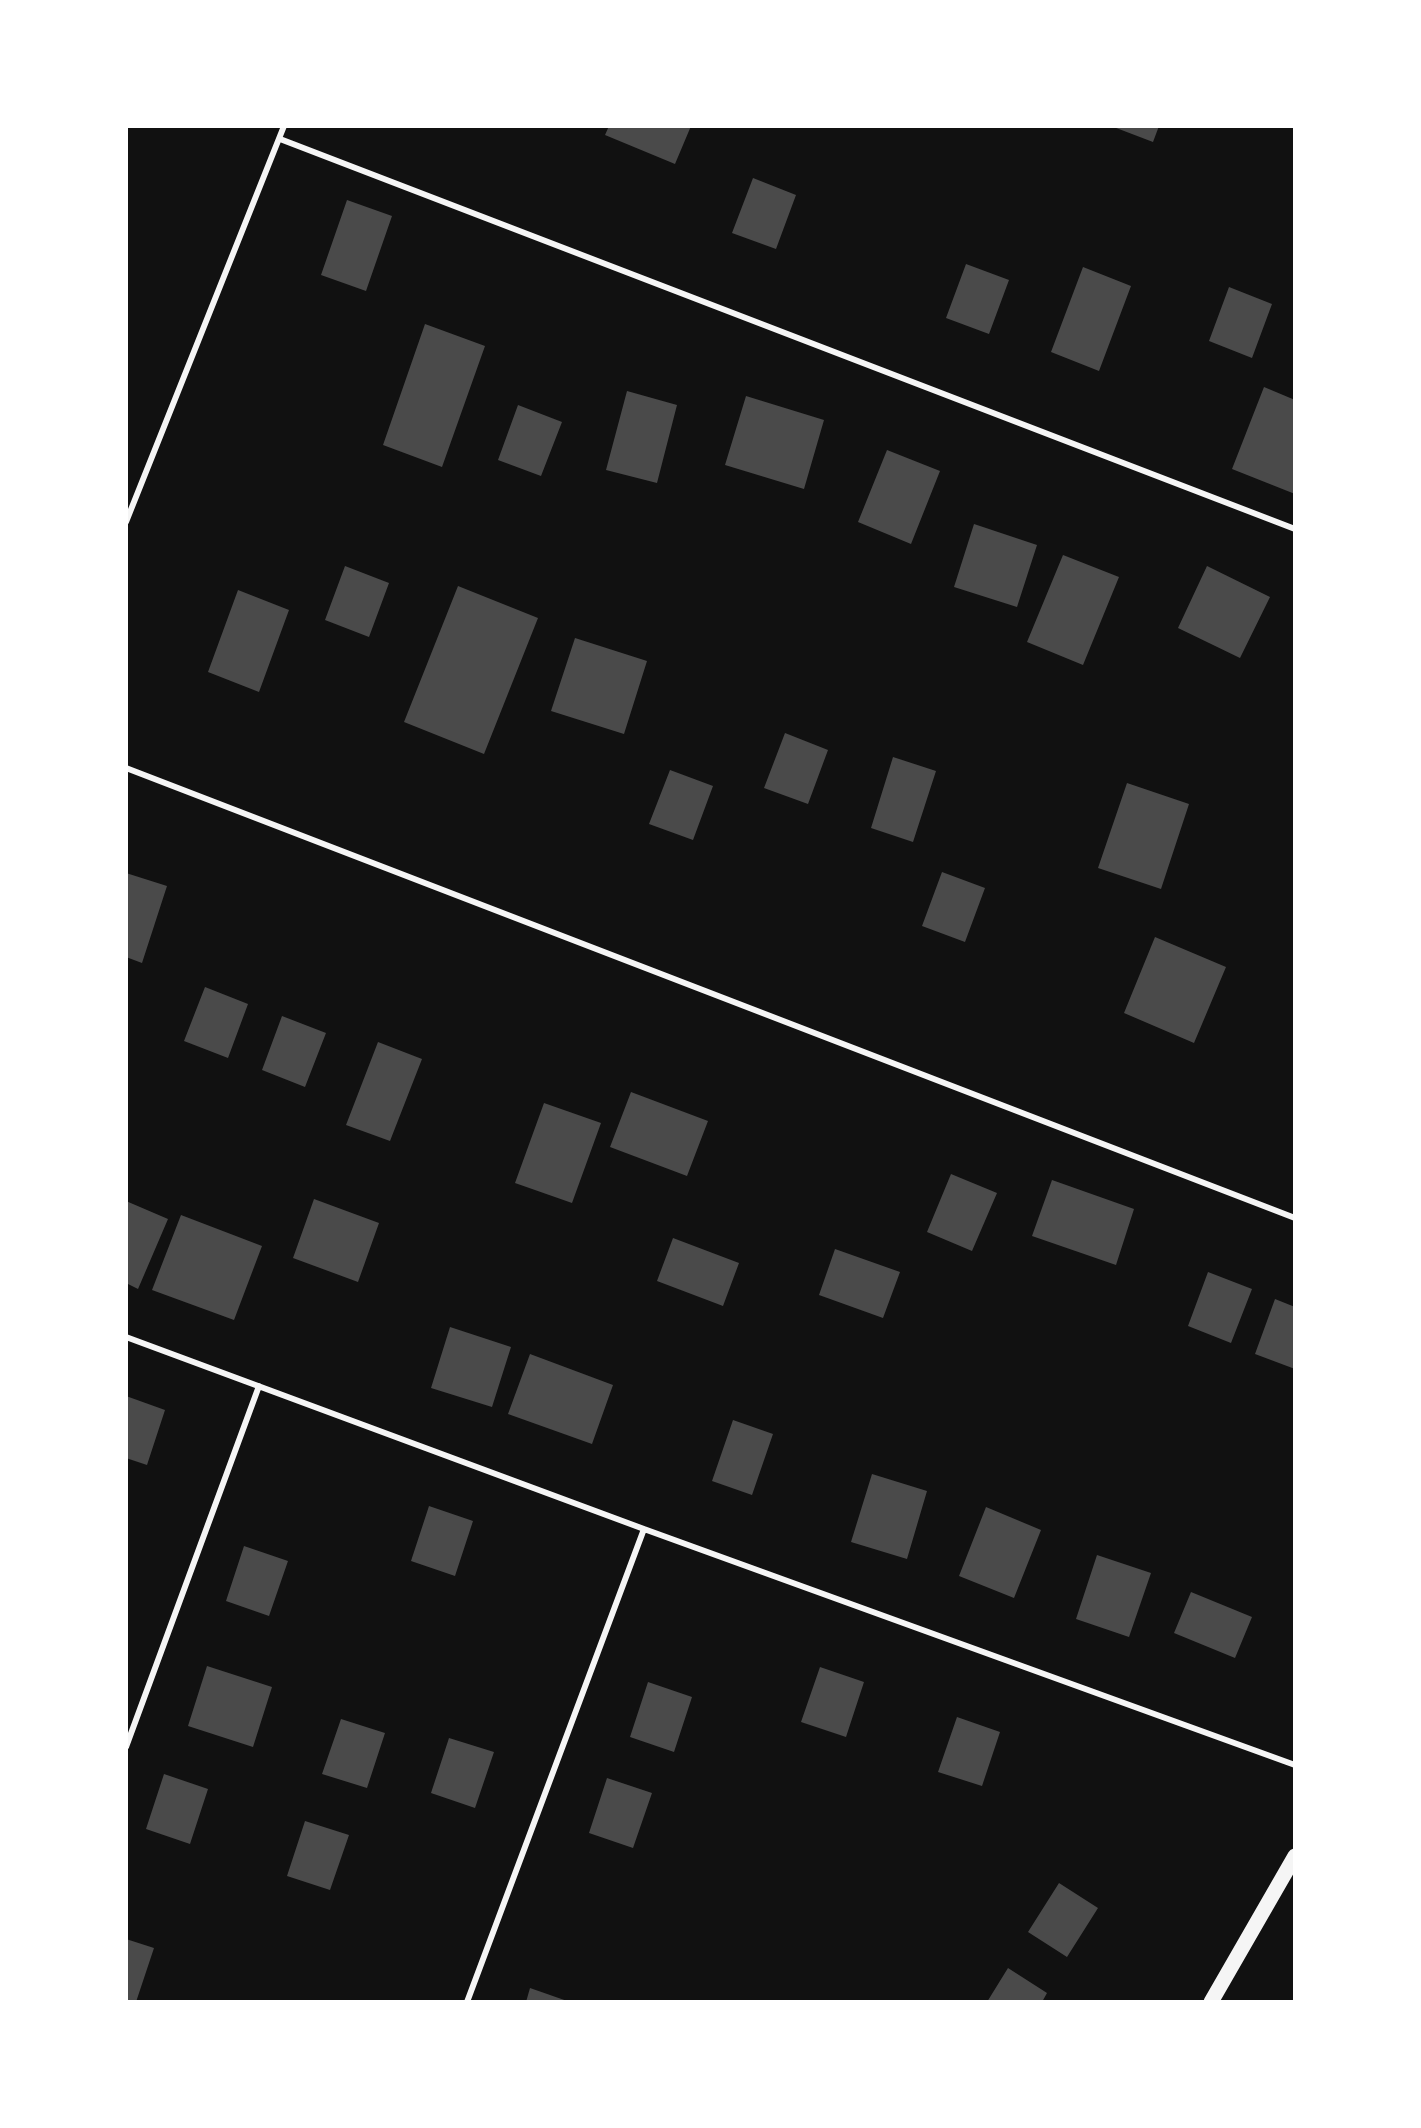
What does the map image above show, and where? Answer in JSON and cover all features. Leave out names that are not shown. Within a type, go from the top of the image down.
[{"type":"main road","points":[[1211,2002],[1295,1856]]},
{"type":"street","points":[[126,522],[284,126]]},
{"type":"street","points":[[280,139],[1295,529]]},
{"type":"street","points":[[126,768],[1295,1218]]},
{"type":"street","points":[[126,1337],[644,1529],[1295,1765]]},
{"type":"street","points":[[126,1747],[259,1386]]},
{"type":"street","points":[[467,2002],[644,1529]]},
{"type":"building","points":[[609,126],[691,126],[675,164],[605,135]]},
{"type":"building","points":[[1111,126],[1159,126],[1153,142]]},
{"type":"building","points":[[753,178],[796,195],[776,249],[732,233]]},
{"type":"building","points":[[347,200],[392,216],[366,291],[321,275]]},
{"type":"building","points":[[966,264],[1009,280],[989,334],[946,318]]},
{"type":"building","points":[[1083,267],[1131,286],[1099,371],[1051,352]]},
{"type":"building","points":[[1229,287],[1272,304],[1252,358],[1209,341]]},
{"type":"building","points":[[425,324],[485,346],[442,467],[383,445]]},
{"type":"building","points":[[1264,387],[1295,400],[1295,494],[1232,469]]},
{"type":"building","points":[[627,391],[677,405],[657,483],[606,470]]},
{"type":"building","points":[[746,396],[824,420],[804,489],[725,465]]},
{"type":"building","points":[[518,405],[562,422],[541,476],[498,460]]},
{"type":"building","points":[[887,450],[940,471],[911,544],[858,522]]},
{"type":"building","points":[[974,524],[1037,545],[1017,607],[954,587]]},
{"type":"building","points":[[1063,555],[1119,577],[1083,665],[1027,642]]},
{"type":"building","points":[[345,566],[389,583],[369,637],[325,620]]},
{"type":"building","points":[[1207,566],[1270,597],[1240,658],[1178,628]]},
{"type":"building","points":[[458,586],[538,618],[484,754],[404,722]]},
{"type":"building","points":[[238,590],[289,610],[259,692],[208,672]]},
{"type":"building","points":[[575,638],[647,661],[624,734],[551,711]]},
{"type":"building","points":[[785,733],[828,750],[808,804],[764,788]]},
{"type":"building","points":[[893,757],[936,771],[913,842],[871,828]]},
{"type":"building","points":[[670,770],[713,786],[693,840],[649,824]]},
{"type":"building","points":[[1127,783],[1189,804],[1161,889],[1098,868]]},
{"type":"building","points":[[942,872],[985,888],[965,942],[922,926]]},
{"type":"building","points":[[126,873],[167,886],[142,963],[126,957]]},
{"type":"building","points":[[1155,937],[1226,967],[1194,1043],[1124,1013]]},
{"type":"building","points":[[205,987],[248,1004],[228,1058],[184,1041]]},
{"type":"building","points":[[282,1016],[326,1033],[305,1087],[262,1070]]},
{"type":"building","points":[[378,1042],[422,1059],[390,1141],[346,1125]]},
{"type":"building","points":[[631,1092],[708,1121],[687,1176],[610,1147]]},
{"type":"building","points":[[544,1103],[601,1123],[572,1203],[515,1183]]},
{"type":"building","points":[[951,1174],[997,1193],[972,1251],[927,1232]]},
{"type":"building","points":[[1052,1180],[1134,1209],[1116,1265],[1032,1236]]},
{"type":"building","points":[[314,1199],[379,1223],[358,1282],[293,1258]]},
{"type":"building","points":[[126,1201],[168,1219],[138,1289],[126,1283]]},
{"type":"building","points":[[181,1215],[262,1246],[234,1320],[152,1290]]},
{"type":"building","points":[[673,1238],[739,1263],[723,1306],[657,1281]]},
{"type":"building","points":[[835,1249],[900,1272],[883,1318],[819,1295]]},
{"type":"building","points":[[1208,1272],[1252,1289],[1231,1343],[1188,1326]]},
{"type":"building","points":[[1275,1299],[1295,1307],[1295,1369],[1255,1354]]},
{"type":"building","points":[[450,1327],[511,1347],[492,1407],[431,1388]]},
{"type":"building","points":[[530,1354],[613,1385],[592,1444],[508,1414]]},
{"type":"building","points":[[126,1396],[165,1410],[147,1465],[126,1458]]},
{"type":"building","points":[[733,1420],[773,1434],[752,1495],[712,1481]]},
{"type":"building","points":[[872,1474],[927,1491],[907,1559],[851,1542]]},
{"type":"building","points":[[429,1506],[473,1521],[455,1576],[411,1561]]},
{"type":"building","points":[[986,1507],[1041,1530],[1014,1598],[959,1576]]},
{"type":"building","points":[[244,1546],[288,1561],[269,1616],[226,1601]]},
{"type":"building","points":[[1097,1555],[1151,1573],[1129,1637],[1076,1619]]},
{"type":"building","points":[[1191,1592],[1252,1617],[1235,1658],[1174,1633]]},
{"type":"building","points":[[207,1666],[272,1687],[253,1747],[188,1726]]},
{"type":"building","points":[[820,1667],[864,1682],[846,1737],[801,1722]]},
{"type":"building","points":[[648,1682],[692,1697],[674,1752],[630,1737]]},
{"type":"building","points":[[957,1717],[1000,1732],[982,1786],[938,1772]]},
{"type":"building","points":[[341,1719],[385,1733],[367,1788],[322,1774]]},
{"type":"building","points":[[449,1738],[494,1752],[475,1808],[431,1793]]},
{"type":"building","points":[[164,1774],[208,1789],[190,1844],[146,1829]]},
{"type":"building","points":[[607,1778],[652,1793],[633,1848],[589,1833]]},
{"type":"building","points":[[305,1821],[349,1835],[330,1890],[287,1876]]},
{"type":"building","points":[[1059,1883],[1098,1908],[1067,1957],[1028,1932]]},
{"type":"building","points":[[126,1939],[154,1948],[136,2002],[126,2000]]},
{"type":"building","points":[[1008,1968],[1047,1993],[1042,2002],[987,2002]]},
{"type":"building","points":[[530,1988],[570,2002],[526,2002]]}]
